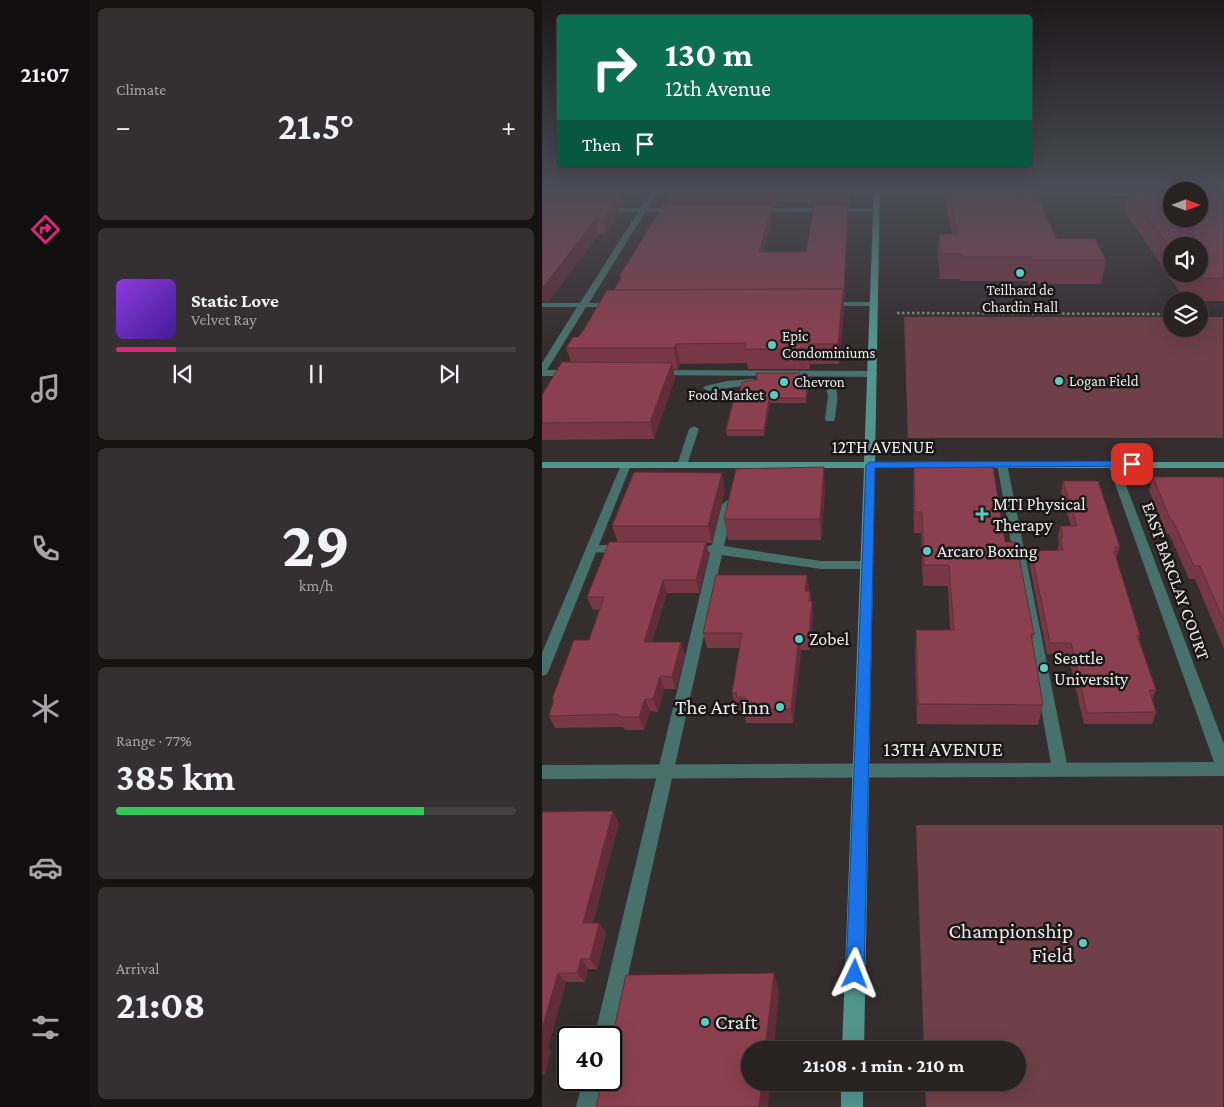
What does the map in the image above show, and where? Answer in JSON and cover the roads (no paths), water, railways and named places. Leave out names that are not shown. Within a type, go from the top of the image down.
[{"type":"street","points":[[582,373],[542,371],[626,238]]},
{"type":"street","points":[[853,1041],[875,238]]},
{"type":"street","points":[[821,304],[874,304]]},
{"type":"street","points":[[542,305],[622,305]]},
{"type":"street","points":[[650,373],[873,374]]},
{"type":"street","points":[[708,388],[738,382],[764,382]]},
{"type":"street","points":[[806,382],[824,383],[831,387],[833,396],[830,419]]},
{"type":"street","points":[[682,465],[694,429]]},
{"type":"street","points":[[1002,464],[1060,769]]},
{"type":"street","name":"EAST BARCLAY COURT","points":[[1113,464],[1224,768]]},
{"type":"street","name":"12TH AVENUE","points":[[542,465],[682,465],[735,476],[870,465],[1224,464]]},
{"type":"street","points":[[542,670],[626,465]]},
{"type":"street","points":[[607,1026],[735,476]]},
{"type":"street","points":[[592,549],[639,549]]},
{"type":"street","points":[[698,549],[718,549],[821,566],[867,565]]},
{"type":"street","name":"13TH AVENUE","points":[[542,772],[1224,768]]},
{"type":"street","points":[[587,1107],[591,1091]]},
{"type":"street","points":[[852,1091],[852,1107]]},
{"type":"place","name":"Teilhard de Chardin Hall","points":[[1020,273]]},
{"type":"place","name":"Epic Condominiums","points":[[772,345]]},
{"type":"place","name":"Logan Field","points":[[1059,381]]},
{"type":"place","name":"Chevron","points":[[784,382]]},
{"type":"place","name":"Food Market","points":[[774,395]]},
{"type":"place","name":"MTI Physical Therapy","points":[[982,514]]},
{"type":"place","name":"Arcaro Boxing","points":[[927,551]]},
{"type":"place","name":"Zobel","points":[[799,639]]},
{"type":"place","name":"Seattle University","points":[[1044,668]]},
{"type":"place","name":"The Art Inn","points":[[780,707]]},
{"type":"place","name":"Championship Field","points":[[1083,943]]},
{"type":"place","name":"Craft","points":[[705,1022]]}]
